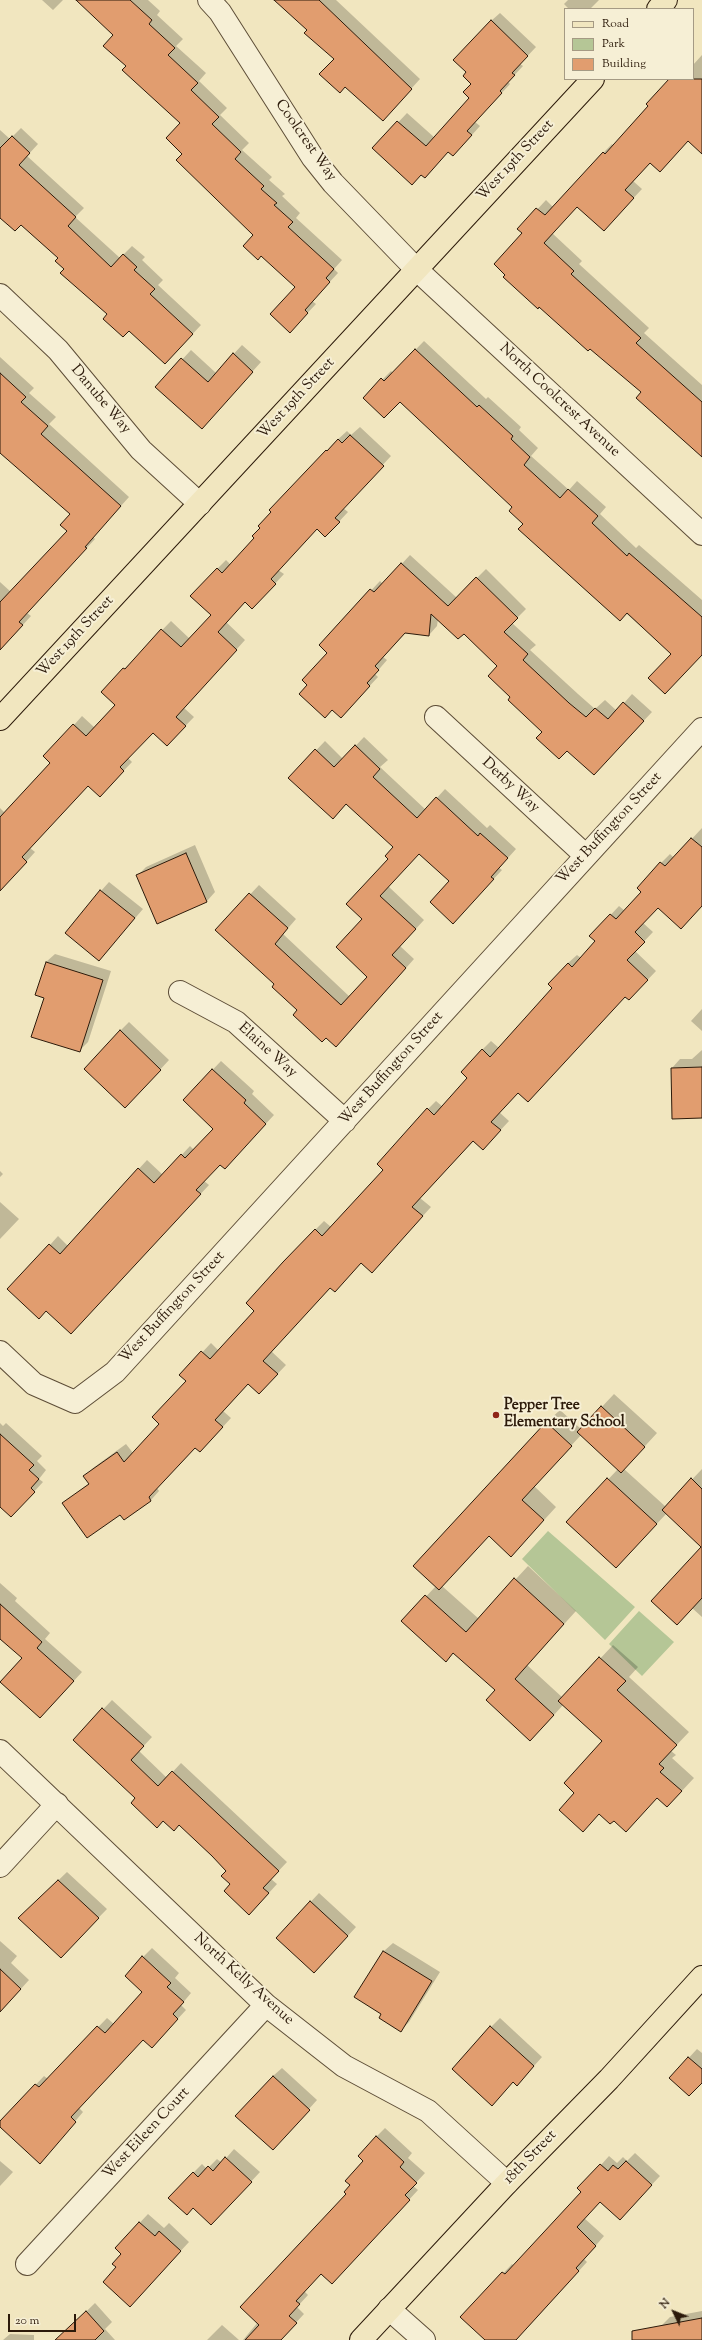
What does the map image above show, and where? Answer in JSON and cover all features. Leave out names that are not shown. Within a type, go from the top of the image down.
[{"type":"main road","points":[[659,8],[666,0]]},
{"type":"main road","name":"West 19th Street","points":[[0,719],[592,80]]},
{"type":"main road","name":"18th Street","points":[[361,2340],[507,2182],[609,2079],[702,1977]]},
{"type":"street","name":"Coolcrest Way","points":[[209,0],[220,12],[313,158],[332,183],[416,269]]},
{"type":"street","name":"North Coolcrest Avenue","points":[[416,269],[702,534]]},
{"type":"street","name":"Danube Way","points":[[0,295],[58,350],[141,450],[200,504]]},
{"type":"street","name":"Derby Way","points":[[436,717],[585,856]]},
{"type":"street","name":"West Buffington Street","points":[[0,1352],[34,1384],[75,1402],[115,1372],[702,728]]},
{"type":"street","name":"Elaine Way","points":[[180,992],[236,1022],[345,1121]]},
{"type":"street","name":"North Kelly Avenue","points":[[0,1751],[266,2005],[344,2066],[428,2111],[507,2182]]},
{"type":"street","points":[[0,1866],[57,1804]]},
{"type":"street","name":"West Eileen Court","points":[[27,2264],[266,2005]]},
{"type":"street","points":[[389,2309],[424,2340]]},
{"type":"green space","points":[[548,1531],[635,1607],[605,1640],[522,1559]]},
{"type":"green space","points":[[639,1611],[674,1642],[642,1676],[609,1644]]},
{"type":"building","points":[[76,0],[130,0],[152,20],[149,24],[175,48],[168,55],[198,83],[191,90],[219,117],[212,124],[241,152],[235,159],[264,186],[261,189],[277,203],[274,205],[293,222],[288,227],[334,269],[326,278],[330,282],[305,310],[308,313],[290,333],[270,314],[295,287],[261,256],[258,260],[243,246],[253,235],[176,160],[182,154],[166,138],[180,123],[122,70],[126,66],[103,46],[113,35]]},
{"type":"building","points":[[274,0],[319,0],[412,89],[383,121],[345,87],[340,93],[319,74],[334,59],[304,33],[307,30]]},
{"type":"building","points":[[491,20],[528,56],[512,73],[515,75],[500,91],[502,93],[467,131],[472,135],[453,156],[448,152],[425,178],[421,175],[412,185],[372,148],[397,121],[426,146],[469,98],[463,92],[471,84],[463,76],[466,72],[453,60]]},
{"type":"building","points":[[702,79],[702,154],[688,141],[660,172],[650,163],[625,190],[634,198],[604,231],[577,207],[544,243],[574,271],[571,274],[641,338],[636,343],[702,402],[702,457],[636,398],[641,392],[590,349],[588,351],[539,307],[538,309],[503,277],[505,275],[494,264],[522,233],[517,229],[536,208],[545,215],[603,152],[605,154],[648,106],[646,104],[668,80]]},
{"type":"building","points":[[12,136],[30,153],[19,165],[76,217],[68,226],[111,267],[123,254],[137,267],[134,270],[155,289],[150,294],[193,334],[165,364],[129,331],[123,337],[103,319],[107,314],[60,273],[64,269],[55,261],[58,258],[21,225],[15,231],[0,218],[0,148]]},
{"type":"building","points":[[415,349],[477,407],[479,405],[513,436],[511,439],[530,457],[524,465],[560,498],[568,489],[598,516],[592,523],[627,556],[629,553],[702,617],[702,655],[665,694],[648,678],[671,654],[627,613],[620,621],[518,529],[523,524],[509,511],[512,507],[400,402],[384,418],[363,398],[381,378],[384,381]]},
{"type":"building","points":[[233,353],[253,372],[202,429],[155,387],[181,358],[208,382]]},
{"type":"building","points":[[0,373],[26,397],[21,402],[48,426],[41,434],[121,506],[85,547],[87,548],[19,622],[23,625],[0,650],[0,602],[67,531],[60,525],[70,514],[0,453]]},
{"type":"building","points":[[350,435],[384,466],[335,518],[340,522],[325,537],[317,529],[271,579],[276,584],[252,609],[245,602],[218,632],[237,650],[176,717],[186,726],[167,746],[153,733],[120,767],[124,771],[100,797],[88,786],[22,857],[27,862],[0,891],[0,817],[50,763],[43,756],[73,724],[86,736],[115,705],[101,692],[123,668],[125,669],[161,629],[181,647],[211,615],[190,596],[217,568],[222,573],[254,538],[252,536],[260,528],[258,526],[271,512],[269,510],[326,450],[327,451],[338,439],[342,443]]},
{"type":"building","points":[[401,563],[448,606],[476,577],[518,618],[504,632],[528,654],[523,660],[569,703],[586,717],[595,708],[608,719],[623,702],[644,721],[594,775],[567,751],[559,759],[536,738],[542,732],[508,700],[510,697],[488,676],[497,666],[464,634],[458,639],[431,614],[429,636],[405,633],[375,666],[379,670],[367,683],[370,686],[341,718],[332,710],[325,718],[299,694],[307,685],[302,680],[327,653],[319,645],[370,589],[374,592]]},
{"type":"building","points":[[355,745],[380,769],[373,777],[417,818],[436,797],[478,836],[480,833],[508,858],[491,877],[494,879],[453,924],[430,902],[449,881],[419,854],[380,896],[416,929],[392,955],[406,968],[336,1047],[326,1038],[322,1042],[293,1015],[297,1010],[272,987],[274,984],[215,930],[249,893],[288,928],[275,944],[341,1005],[367,977],[336,947],[362,919],[346,904],[388,859],[385,856],[393,847],[346,804],[333,819],[288,778],[315,749],[334,767]]},
{"type":"building","points":[[691,838],[702,847],[702,906],[681,929],[658,908],[635,932],[645,942],[627,960],[648,980],[629,1000],[625,997],[528,1102],[518,1093],[491,1122],[501,1130],[483,1150],[473,1141],[412,1207],[423,1216],[372,1273],[361,1263],[335,1292],[330,1288],[263,1361],[278,1374],[259,1394],[248,1384],[215,1420],[223,1427],[200,1452],[195,1448],[149,1497],[151,1501],[124,1520],[120,1515],[87,1538],[62,1503],[89,1484],[83,1476],[117,1452],[124,1462],[159,1424],[152,1417],[186,1381],[179,1375],[201,1351],[210,1359],[254,1311],[246,1303],[283,1262],[315,1229],[322,1236],[383,1170],[377,1164],[427,1108],[434,1115],[467,1078],[461,1072],[482,1049],[490,1057],[552,988],[548,984],[568,963],[572,967],[595,941],[589,936],[610,914],[616,919],[641,892],[637,888],[660,862],[665,866]]},
{"type":"building","points":[[186,853],[207,902],[157,924],[136,875]]},
{"type":"building","points":[[100,890],[135,918],[99,961],[65,933]]},
{"type":"building","points":[[46,962],[103,980],[80,1052],[31,1037],[44,998],[35,995]]},
{"type":"building","points":[[120,1030],[161,1070],[125,1108],[84,1069]]},
{"type":"building","points":[[702,1067],[702,1118],[672,1119],[671,1068]]},
{"type":"building","points":[[212,1069],[246,1100],[244,1103],[266,1124],[225,1169],[220,1165],[196,1190],[201,1194],[71,1334],[46,1311],[39,1319],[7,1289],[49,1244],[60,1254],[138,1168],[154,1183],[181,1154],[185,1158],[213,1129],[183,1100]]},
{"type":"building","points":[[601,1406],[645,1447],[621,1473],[577,1432]]},
{"type":"building","points":[[546,1422],[572,1446],[522,1500],[544,1520],[511,1557],[489,1536],[439,1590],[413,1566]]},
{"type":"building","points":[[0,1434],[34,1465],[29,1470],[39,1479],[31,1488],[35,1492],[11,1517],[0,1507]]},
{"type":"building","points":[[607,1478],[657,1524],[616,1568],[566,1522]]},
{"type":"building","points":[[691,1478],[702,1489],[702,1598],[677,1625],[651,1601],[701,1547],[662,1510]]},
{"type":"building","points":[[514,1578],[564,1624],[515,1679],[554,1715],[530,1741],[486,1700],[495,1690],[453,1653],[446,1662],[401,1621],[425,1595],[466,1632]]},
{"type":"building","points":[[0,1604],[42,1642],[37,1648],[74,1681],[40,1718],[0,1682],[22,1658],[0,1639]]},
{"type":"building","points":[[599,1657],[626,1681],[617,1690],[677,1745],[659,1764],[664,1768],[660,1772],[682,1791],[667,1807],[657,1798],[626,1832],[614,1821],[610,1824],[599,1814],[583,1832],[559,1810],[574,1793],[564,1783],[602,1741],[558,1701]]},
{"type":"building","points":[[102,1708],[144,1746],[131,1760],[158,1786],[172,1771],[279,1871],[263,1888],[269,1893],[249,1915],[224,1891],[230,1884],[221,1876],[226,1871],[212,1856],[179,1825],[174,1831],[163,1821],[157,1828],[131,1803],[135,1798],[73,1740]]},
{"type":"building","points":[[58,1880],[99,1918],[61,1958],[18,1918]]},
{"type":"building","points":[[310,1901],[348,1936],[314,1973],[276,1938]]},
{"type":"building","points":[[383,1951],[432,1981],[401,2032],[379,2018],[381,2014],[354,1997]]},
{"type":"building","points":[[142,1956],[171,1983],[167,1987],[184,2002],[173,2014],[178,2019],[152,2048],[143,2040],[71,2117],[76,2122],[40,2164],[0,2127],[0,2121],[35,2084],[39,2087],[97,2026],[105,2033],[142,1992],[125,1976]]},
{"type":"building","points":[[0,1969],[21,1989],[0,2012]]},
{"type":"building","points":[[490,2026],[534,2066],[517,2086],[513,2082],[492,2106],[452,2069]]},
{"type":"building","points":[[688,2057],[702,2069],[702,2083],[689,2096],[669,2078]]},
{"type":"building","points":[[273,2076],[310,2110],[273,2150],[235,2116]]},
{"type":"building","points":[[376,2136],[404,2162],[400,2167],[417,2183],[405,2195],[410,2200],[332,2284],[321,2274],[296,2301],[300,2304],[289,2316],[297,2323],[281,2340],[245,2340],[259,2325],[240,2307],[346,2194],[344,2192],[350,2185],[345,2181],[363,2161],[358,2156]]},
{"type":"building","points":[[225,2157],[252,2182],[211,2225],[193,2208],[187,2215],[168,2198],[193,2172],[198,2177],[208,2166],[213,2171]]},
{"type":"building","points":[[626,2161],[652,2185],[620,2220],[600,2202],[577,2227],[596,2246],[576,2268],[579,2271],[516,2340],[485,2340],[460,2317],[502,2272],[505,2274],[581,2192],[577,2188],[600,2164],[608,2171],[613,2165],[618,2169]]},
{"type":"building","points":[[139,2222],[155,2236],[159,2231],[181,2251],[130,2307],[103,2282],[116,2267],[112,2264],[121,2254],[115,2248]]},
{"type":"building","points":[[86,2311],[104,2331],[95,2340],[55,2340]]},
{"type":"building","points":[[702,2318],[702,2340],[632,2340],[632,2331]]},
{"type":"place","name":"Pepper Tree Elementary School","points":[[496,1415]]}]
